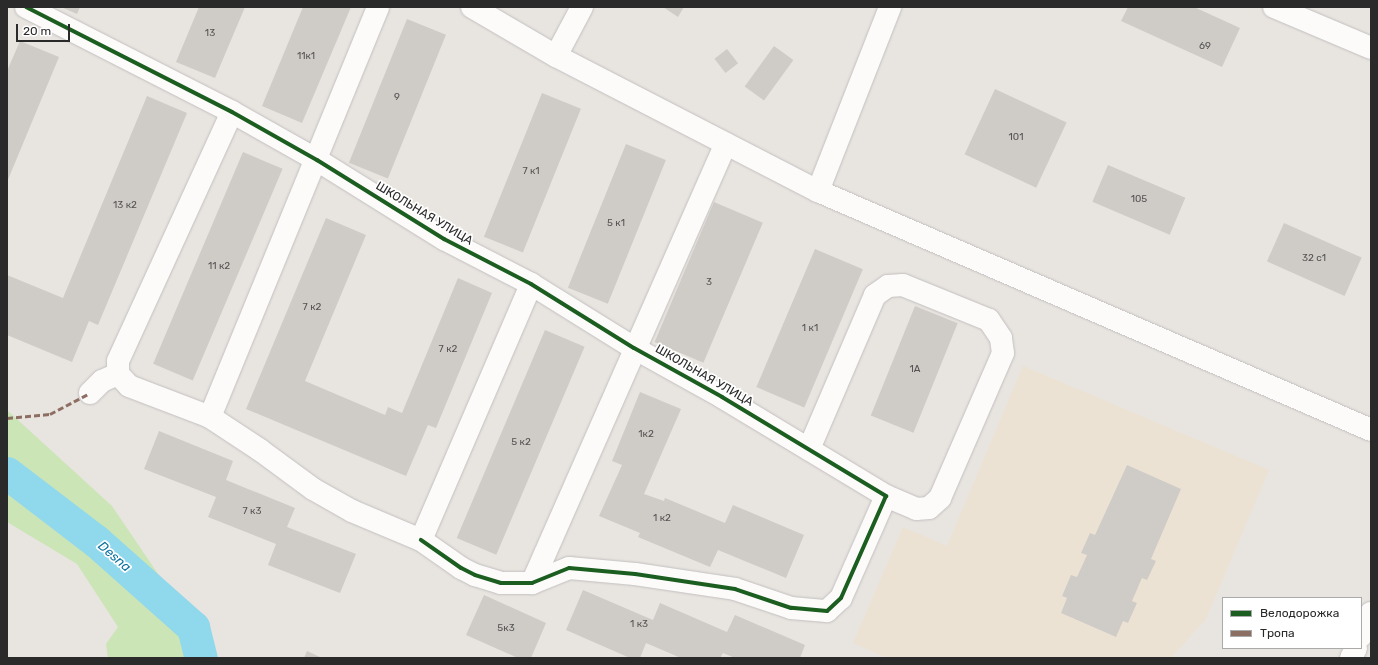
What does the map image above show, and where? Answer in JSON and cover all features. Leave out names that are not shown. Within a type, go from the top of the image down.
[{"type":"street","name":"ШКОЛЬНАЯ УЛИЦА","points":[[26,7],[232,112],[317,160],[444,239],[531,284],[634,348],[809,448],[886,496],[916,509],[929,508],[940,498],[1003,353],[1001,338],[989,320],[903,285],[888,286],[875,295],[809,448]]},
{"type":"street","points":[[210,417],[317,160],[378,7]]},
{"type":"street","points":[[472,7],[556,56],[818,191],[1371,430]]},
{"type":"street","points":[[556,56],[582,7]]},
{"type":"street","points":[[818,191],[890,7]]},
{"type":"street","points":[[1274,7],[1371,48]]},
{"type":"street","points":[[232,112],[118,361],[118,374],[129,386],[210,417],[260,450],[313,489],[352,511],[421,540],[448,561],[475,575],[501,583],[532,582],[569,568],[635,574],[735,588],[791,608],[827,611],[841,598],[886,496]]},
{"type":"street","points":[[532,582],[634,348],[726,144]]},
{"type":"street","points":[[421,540],[531,284]]},
{"type":"street","points":[[90,393],[102,381],[118,374]]},
{"type":"street","points":[[1362,634],[1371,613]]},
{"type":"shaded area","points":[[1023,366],[1269,470],[1206,619],[1171,658],[888,658],[853,643],[903,527],[947,546]]},
{"type":"green space","points":[[7,410],[112,506],[215,658],[108,658],[106,644],[118,627],[77,564],[7,522]]},
{"type":"building","points":[[61,7],[80,7],[77,14]]},
{"type":"building","points":[[199,7],[245,7],[215,78],[176,62]]},
{"type":"building","points":[[303,7],[351,7],[302,123],[262,106]]},
{"type":"building","points":[[663,7],[684,7],[678,17]]},
{"type":"building","points":[[1128,7],[1194,7],[1240,28],[1222,67],[1121,21]]},
{"type":"building","points":[[407,19],[446,35],[388,178],[349,163]]},
{"type":"building","points":[[20,41],[59,57],[7,182],[7,71]]},
{"type":"building","points":[[774,46],[793,60],[764,101],[745,86]]},
{"type":"building","points":[[727,49],[738,63],[725,73],[714,59]]},
{"type":"building","points":[[995,89],[1067,122],[1036,188],[965,154]]},
{"type":"building","points":[[542,93],[581,109],[523,252],[484,237]]},
{"type":"building","points":[[147,96],[187,113],[98,325],[89,321],[72,362],[7,335],[7,275],[63,298]]},
{"type":"building","points":[[626,144],[666,160],[608,304],[568,288]]},
{"type":"building","points":[[243,152],[283,169],[193,381],[153,364]]},
{"type":"building","points":[[1108,165],[1185,198],[1170,235],[1092,202]]},
{"type":"building","points":[[714,202],[763,223],[703,363],[655,342]]},
{"type":"building","points":[[326,218],[366,235],[305,381],[385,415],[388,407],[402,413],[458,278],[492,293],[436,428],[428,425],[406,476],[246,409]]},
{"type":"building","points":[[1284,223],[1362,258],[1345,296],[1267,261]]},
{"type":"building","points":[[815,249],[863,269],[804,407],[756,387]]},
{"type":"building","points":[[915,306],[958,323],[913,433],[871,415]]},
{"type":"building","points":[[545,330],[585,347],[496,555],[457,538]]},
{"type":"building","points":[[640,392],[681,409],[644,494],[664,501],[665,498],[725,523],[733,505],[804,535],[786,578],[718,550],[710,567],[638,537],[640,533],[599,516],[622,465],[612,461]]},
{"type":"building","points":[[159,431],[233,461],[226,480],[295,508],[287,527],[356,554],[340,593],[268,565],[276,544],[208,517],[216,497],[144,469]]},
{"type":"building","points":[[1127,465],[1181,489],[1151,559],[1156,561],[1147,580],[1142,578],[1132,601],[1137,603],[1128,623],[1123,621],[1116,637],[1061,613],[1067,598],[1062,596],[1071,575],[1077,577],[1087,555],[1081,553],[1090,533],[1095,535]]},
{"type":"building","points":[[583,590],[653,620],[660,603],[727,632],[735,615],[805,645],[800,658],[735,658],[723,653],[720,658],[681,658],[646,643],[640,658],[630,658],[566,630]]},
{"type":"building","points":[[484,595],[546,623],[531,658],[518,658],[466,635]]},
{"type":"building","points":[[307,651],[322,658],[304,658]]},
{"type":"waterway","name":"Desna","points":[[7,473],[96,541],[193,627],[201,658]]},
{"type":"marked path","points":[[7,418],[50,414],[90,393]]},
{"type":"cycle path","points":[[26,7],[232,112],[317,160],[444,239],[531,284],[634,348],[722,397],[886,496],[841,598],[827,611],[791,608],[735,589],[635,574],[569,568],[532,583],[501,583],[475,575],[461,568],[421,540]]}]
